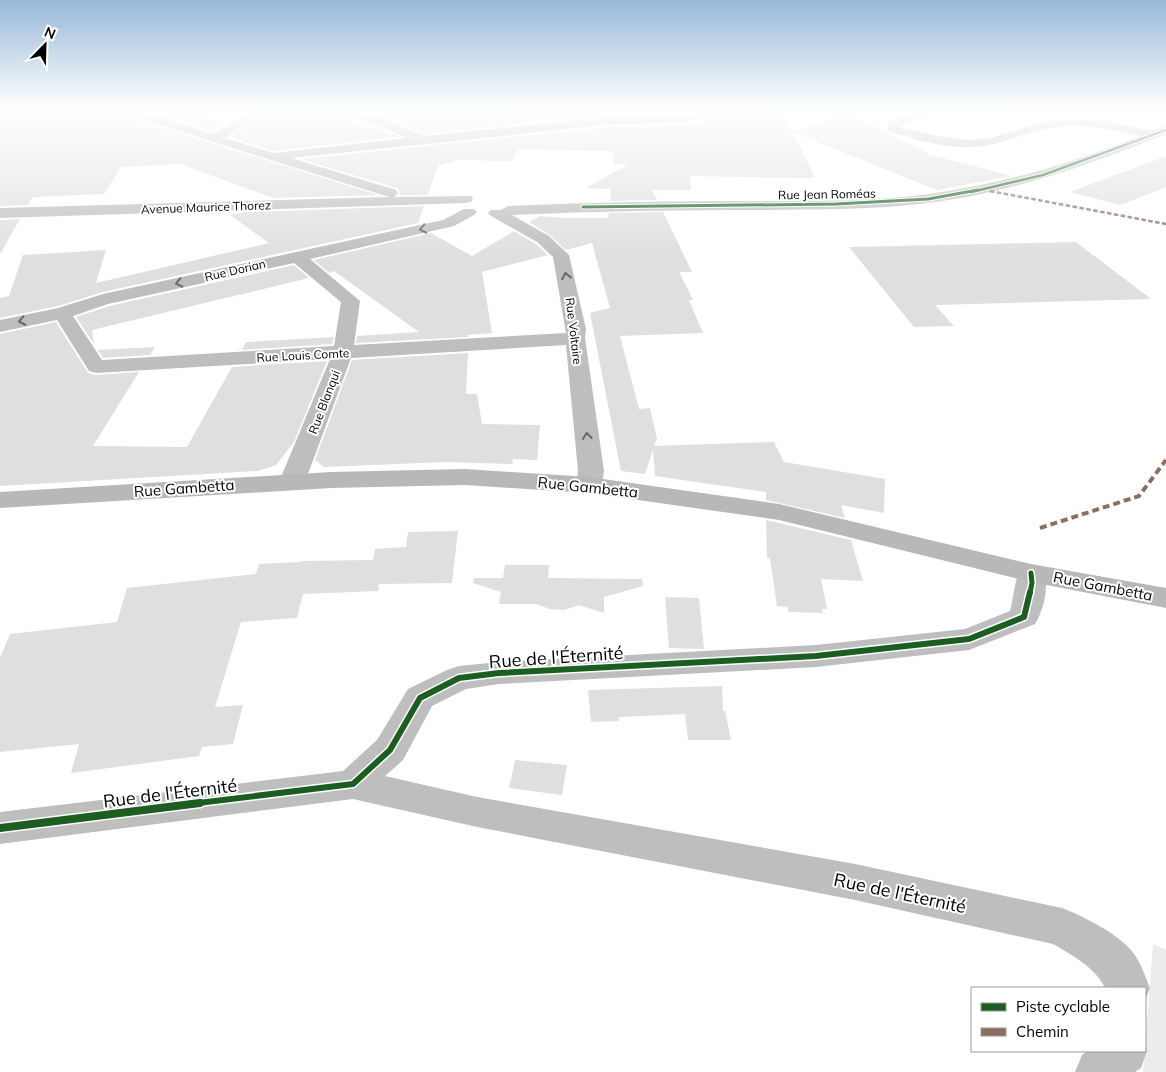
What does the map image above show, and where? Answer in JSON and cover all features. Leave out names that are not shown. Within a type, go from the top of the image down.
[{"type":"main road","name":"Rue Gambetta","points":[[0,500],[292,482],[465,477],[589,485],[779,512],[1031,573],[1166,598]]},
{"type":"street","points":[[277,159],[412,201]]},
{"type":"street","name":"Rue Jean Roméas","points":[[483,205],[583,207],[836,204],[928,199],[991,188],[1043,175],[1088,159]]},
{"type":"street","points":[[335,177],[354,187],[358,197],[355,202]]},
{"type":"street","name":"Avenue Maurice Thorez","points":[[0,213],[412,201],[483,205]]},
{"type":"street","name":"Rue Dorian","points":[[0,326],[62,312],[103,300],[448,223],[483,205]]},
{"type":"street","name":"Rue Voltaire","points":[[483,205],[543,239],[561,255],[576,329],[575,338],[591,471],[589,485]]},
{"type":"street","name":"Rue Blanqui","points":[[292,482],[343,352],[351,301],[296,256]]},
{"type":"street","name":"Rue Louis Comte","points":[[62,312],[96,367],[575,338]]},
{"type":"street","name":"Rue de l'Éternité","points":[[353,784],[390,750],[420,698],[459,678],[499,672],[816,656],[969,639],[1024,617],[1032,583],[1031,573]]},
{"type":"street","name":"Rue de l'Éternité","points":[[0,828],[353,784],[476,812],[855,882],[1062,927],[1088,942],[1116,964],[1128,987]]},
{"type":"street","points":[[1099,1072],[1123,1052]]},
{"type":"shaded area","points":[[1153,944],[1166,950],[1166,1072],[1143,1072]]},
{"type":"building","points":[[0,159],[263,159],[378,195],[273,198],[180,164],[121,167],[104,194],[33,197],[28,205],[0,206]]},
{"type":"building","points":[[300,159],[514,159],[513,161],[458,160],[438,166],[428,195],[399,195],[400,192],[397,188]]},
{"type":"building","points":[[613,159],[806,159],[815,178],[690,176],[691,190],[652,190],[657,200],[610,201],[611,189],[586,188],[628,164],[613,164]]},
{"type":"building","points":[[860,159],[947,159],[1012,176],[937,190]]},
{"type":"building","points":[[1158,159],[1166,159],[1166,187],[1120,205],[1070,192]]},
{"type":"building","points":[[424,206],[418,223],[103,292],[58,306],[0,318],[0,298],[9,296],[23,255],[106,250],[96,283],[269,243],[230,215],[245,212]]},
{"type":"building","points":[[663,212],[692,272],[679,272],[693,300],[689,300],[703,333],[620,336],[639,409],[650,408],[657,439],[654,446],[774,442],[784,462],[885,479],[884,513],[841,505],[845,518],[766,500],[766,492],[655,476],[653,450],[645,474],[621,471],[590,313],[610,308],[592,243],[566,250],[550,235],[529,222],[540,216],[608,218],[609,213]]},
{"type":"building","points":[[20,219],[0,254],[0,220]]},
{"type":"building","points":[[514,231],[536,244],[548,255],[482,272],[492,333],[468,335],[468,337],[356,343],[357,336],[419,332],[334,271],[329,273],[314,260],[431,233],[472,256]]},
{"type":"building","points":[[1076,242],[1151,299],[935,305],[954,326],[914,327],[849,247]]},
{"type":"building","points":[[294,265],[309,278],[92,330],[94,344],[76,317],[109,306]]},
{"type":"building","points":[[56,322],[88,373],[96,375],[139,372],[93,446],[187,447],[232,367],[327,361],[294,442],[276,465],[258,471],[0,486],[0,334]]},
{"type":"building","points":[[334,337],[332,344],[242,350],[246,342]]},
{"type":"building","points":[[155,347],[150,355],[103,358],[98,350]]},
{"type":"building","points":[[468,353],[466,394],[477,394],[482,424],[540,425],[537,460],[512,459],[513,464],[446,462],[324,467],[315,460],[352,360]]},
{"type":"building","points":[[766,520],[851,540],[863,581],[821,579],[827,609],[822,609],[823,613],[789,612],[787,607],[777,606],[770,558],[767,558]]},
{"type":"building","points":[[458,531],[452,583],[379,584],[378,591],[303,594],[297,618],[241,622],[215,707],[243,705],[233,744],[202,747],[199,756],[71,773],[79,744],[0,752],[0,658],[10,634],[117,622],[127,588],[256,574],[259,564],[301,561],[373,560],[375,549],[406,547],[408,532]]},
{"type":"building","points":[[505,565],[549,565],[548,578],[642,579],[643,586],[604,597],[604,613],[579,605],[564,610],[550,609],[536,604],[499,604],[501,592],[473,583],[474,578],[503,578]]},
{"type":"building","points":[[665,597],[699,598],[704,649],[669,648]]},
{"type":"building","points":[[722,686],[723,711],[725,711],[731,740],[688,740],[685,714],[619,717],[619,721],[591,722],[588,690]]},
{"type":"building","points":[[515,760],[567,765],[562,795],[509,788]]},
{"type":"marked path","points":[[990,191],[1166,224]]},
{"type":"marked path","points":[[1040,528],[1139,496],[1166,460]]},
{"type":"cycle path","points":[[583,207],[836,204],[928,199],[991,188],[1043,175],[1087,159]]},
{"type":"cycle path","points":[[0,828],[353,784],[390,750],[420,698],[459,678],[499,673],[816,656],[969,639],[1024,617],[1032,583],[1031,573]]}]
